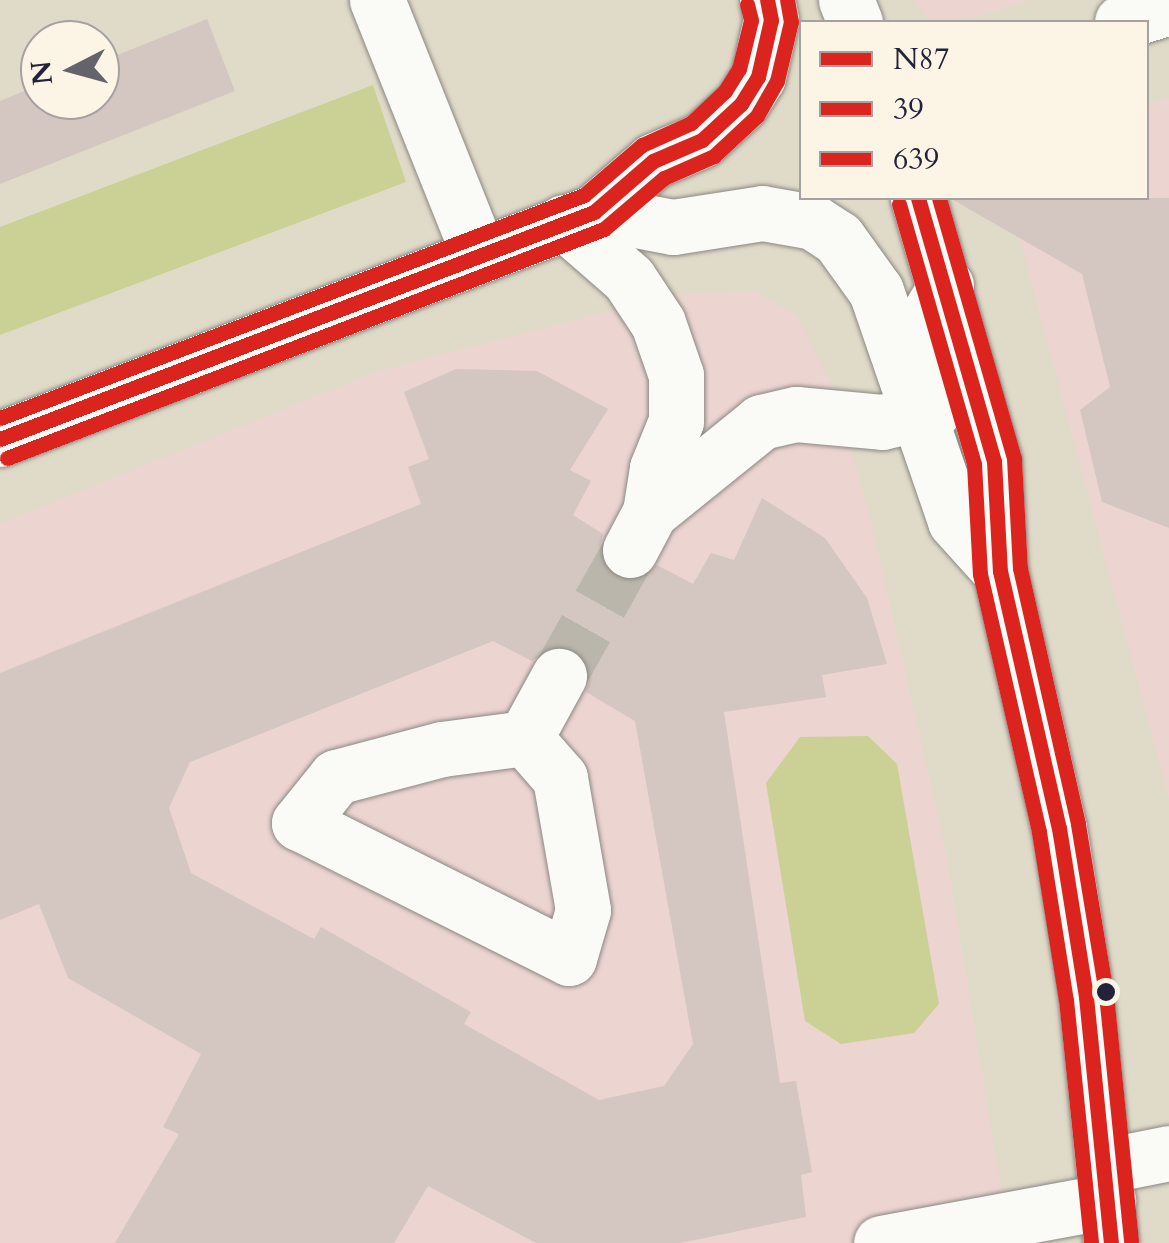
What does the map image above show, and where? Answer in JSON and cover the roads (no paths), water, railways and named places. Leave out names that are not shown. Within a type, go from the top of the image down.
[{"type":"main road","points":[[377,0],[478,252]]},
{"type":"main road","points":[[0,438],[478,252],[579,217],[654,161],[702,140],[741,104],[758,78],[771,20],[767,0]]},
{"type":"main road","points":[[919,200],[994,460],[1000,571],[1060,828],[1108,1203]]},
{"type":"main road","points":[[579,217],[673,227],[762,213],[825,230],[876,292],[955,521],[1000,571]]},
{"type":"main road","points":[[579,217],[629,279],[658,323],[676,375],[676,421],[657,468],[640,531],[761,422],[796,414],[882,422],[920,415],[940,404],[927,317],[946,285]]},
{"type":"main road","points":[[526,738],[559,676]]},
{"type":"main road","points":[[526,738],[560,778],[583,910],[570,958],[299,823],[336,777],[442,749],[526,738]]},
{"type":"main road","points":[[882,1243],[1108,1203],[1169,1152]]},
{"type":"tunnel","points":[[559,676],[630,550]]}]
